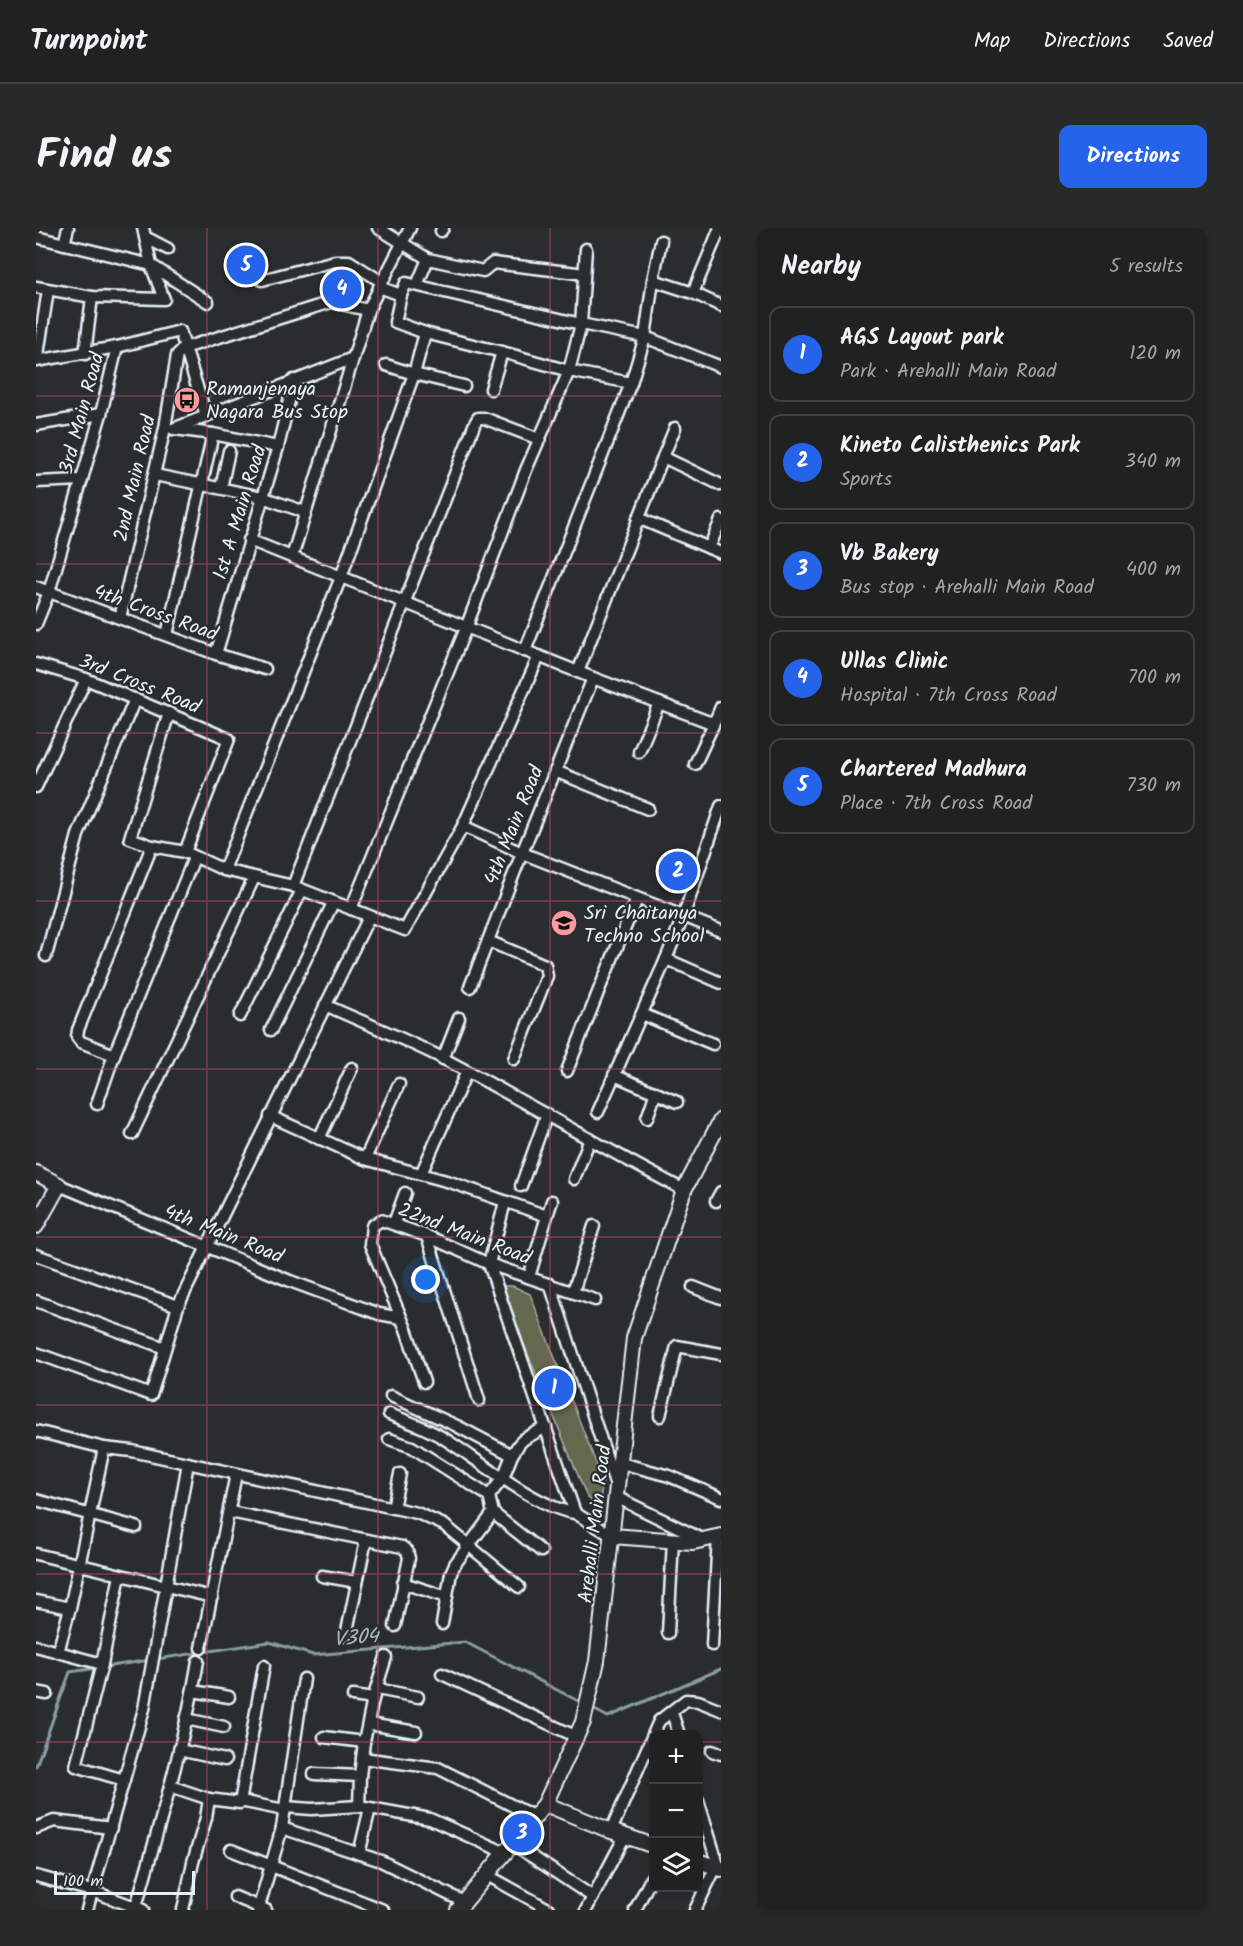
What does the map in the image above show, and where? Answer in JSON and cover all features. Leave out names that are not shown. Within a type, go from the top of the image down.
[{"type":"street","points":[[64,244],[68,228]]},
{"type":"street","points":[[378,228],[428,259],[483,271],[493,263],[577,273]]},
{"type":"street","points":[[292,557],[368,310],[410,228]]},
{"type":"street","points":[[693,293],[720,228]]},
{"type":"street","points":[[144,232],[168,249]]},
{"type":"street","points":[[36,287],[92,297],[164,299],[151,265],[144,232]]},
{"type":"street","points":[[36,237],[151,265],[208,302]]},
{"type":"street","points":[[525,651],[631,383],[645,337],[652,280],[661,241]]},
{"type":"street","points":[[351,909],[466,628],[539,440],[569,371],[580,324],[586,249]]},
{"type":"street","points":[[417,285],[428,259]]},
{"type":"street","points":[[262,280],[343,260],[349,261],[401,295]]},
{"type":"street","points":[[652,280],[693,293],[721,306]]},
{"type":"street","points":[[631,383],[569,371],[425,333],[395,322],[401,295],[406,283],[417,285],[645,337],[721,367]]},
{"type":"street","points":[[48,290],[37,361],[85,354],[180,331],[206,416]]},
{"type":"street","points":[[85,354],[92,297]]},
{"type":"street","points":[[184,348],[331,302],[368,310]]},
{"type":"street","points":[[224,870],[341,577],[414,374],[425,333]]},
{"type":"street","name":"3rd Main Road","points":[[36,624],[49,592],[82,480],[117,347]]},
{"type":"street","name":"2nd Main Road","points":[[120,618],[155,475],[169,429],[175,358],[184,348]]},
{"type":"street","points":[[491,389],[502,352]]},
{"type":"street","points":[[169,429],[353,358]]},
{"type":"street","points":[[386,365],[464,386]]},
{"type":"street","name":"1st A Main Road","points":[[216,654],[278,447],[294,380]]},
{"type":"street","points":[[36,425],[101,414]]},
{"type":"street","points":[[240,1016],[298,888],[404,603],[478,418],[484,418],[539,440]]},
{"type":"street","points":[[578,672],[675,428]]},
{"type":"street","points":[[169,429],[213,434],[278,447]]},
{"type":"street","points":[[167,635],[213,434]]},
{"type":"street","points":[[221,488],[229,451]]},
{"type":"street","points":[[663,456],[721,485]]},
{"type":"street","points":[[155,475],[262,496],[305,512]]},
{"type":"street","points":[[36,482],[82,480]]},
{"type":"street","points":[[638,518],[721,553]]},
{"type":"street","points":[[709,548],[721,520]]},
{"type":"street","points":[[249,540],[593,678],[710,722],[715,721]]},
{"type":"street","name":"4th Cross Road","points":[[36,587],[216,654],[265,669]]},
{"type":"street","points":[[169,713],[130,838],[189,855],[224,870],[298,888],[405,930],[463,826],[539,656]]},
{"type":"street","name":"3rd Cross Road","points":[[36,664],[86,679],[229,739],[189,855]]},
{"type":"street","name":"4th Main Road","points":[[470,987],[593,678]]},
{"type":"street","points":[[36,787],[86,679]]},
{"type":"street","points":[[46,957],[78,836],[135,699]]},
{"type":"street","points":[[639,752],[659,703]]},
{"type":"street","points":[[695,764],[721,707]]},
{"type":"street","points":[[555,771],[648,809]]},
{"type":"street","points":[[598,1112],[683,917],[721,806]]},
{"type":"street","points":[[463,826],[522,853],[721,931]]},
{"type":"street","points":[[114,1055],[81,1042],[77,1037],[78,1030],[152,846]]},
{"type":"street","points":[[97,1104],[189,855]]},
{"type":"street","points":[[132,1134],[254,878]]},
{"type":"street","points":[[567,1071],[598,990],[637,899]]},
{"type":"street","points":[[270,1030],[333,903]]},
{"type":"street","points":[[36,1353],[151,1395],[178,1306],[369,917]]},
{"type":"street","points":[[488,941],[545,965],[547,970],[514,1059]]},
{"type":"street","points":[[666,959],[721,983]]},
{"type":"street","points":[[325,1005],[467,1071],[618,1156],[684,1190]]},
{"type":"street","points":[[642,1014],[713,1044]]},
{"type":"street","points":[[443,1059],[459,1018]]},
{"type":"street","points":[[319,1139],[352,1068]]},
{"type":"street","points":[[421,1174],[467,1071]]},
{"type":"street","points":[[614,1075],[677,1101]]},
{"type":"street","points":[[365,1158],[399,1084]]},
{"type":"street","points":[[647,1119],[656,1092]]},
{"type":"street","points":[[521,1186],[547,1114]]},
{"type":"street","points":[[270,1116],[365,1158],[450,1182],[547,1216]]},
{"type":"street","name":"Arehalli Main Road","points":[[461,1906],[545,1804],[583,1722],[597,1661],[634,1338],[684,1190],[721,1120]]},
{"type":"street","points":[[574,1179],[590,1139]]},
{"type":"street","name":"4th Main Road","points":[[36,1173],[59,1185],[206,1247],[357,1306],[379,1314],[401,1318]]},
{"type":"street","points":[[36,1226],[59,1185]]},
{"type":"street","points":[[394,1223],[405,1193]]},
{"type":"street","points":[[529,1277],[552,1201]]},
{"type":"street","points":[[505,1202],[489,1264],[575,1513]]},
{"type":"street","name":"22nd Main Road","points":[[424,1382],[401,1318],[370,1244],[372,1226],[381,1220],[426,1236],[489,1264],[595,1300]]},
{"type":"street","points":[[573,1292],[594,1226]]},
{"type":"street","points":[[426,1236],[479,1400]]},
{"type":"street","points":[[36,1255],[178,1306]]},
{"type":"street","points":[[550,1284],[616,1493],[704,1540]]},
{"type":"street","points":[[693,1287],[721,1298]]},
{"type":"street","points":[[36,1301],[165,1348]]},
{"type":"street","points":[[660,1416],[677,1346],[721,1354]]},
{"type":"street","points":[[392,1396],[512,1455]]},
{"type":"street","points":[[388,1413],[440,1436],[502,1478],[558,1509],[575,1513],[612,1536],[693,1542],[719,1537],[712,1645]]},
{"type":"street","points":[[489,1496],[502,1478],[512,1455],[524,1439],[546,1427]]},
{"type":"street","points":[[36,1431],[104,1448],[132,1451],[417,1513],[444,1525],[519,1587]]},
{"type":"street","points":[[389,1438],[411,1446],[489,1496],[493,1514],[541,1551]]},
{"type":"street","points":[[58,1652],[91,1515],[104,1448]]},
{"type":"street","points":[[87,1910],[147,1698],[188,1463]]},
{"type":"street","points":[[621,1463],[669,1476],[721,1498]]},
{"type":"street","points":[[201,1648],[236,1474]]},
{"type":"street","points":[[393,1508],[400,1474]]},
{"type":"street","points":[[36,1500],[136,1527]]},
{"type":"street","points":[[230,1512],[402,1547],[409,1558],[395,1626]]},
{"type":"street","points":[[442,1624],[455,1564],[493,1514]]},
{"type":"street","points":[[346,1636],[366,1540]]},
{"type":"street","points":[[668,1633],[673,1540]]},
{"type":"street","points":[[36,1554],[212,1597]]},
{"type":"street","points":[[120,1575],[101,1667],[76,1766],[124,1780]]},
{"type":"street","points":[[322,1576],[357,1582]]},
{"type":"street","points":[[403,1583],[447,1597]]},
{"type":"street","points":[[36,1600],[70,1608]]},
{"type":"street","points":[[36,1646],[101,1667]]},
{"type":"street","points":[[359,1854],[365,1807],[360,1776],[364,1743],[386,1657]]},
{"type":"street","points":[[36,1876],[92,1891],[140,1909],[193,1691],[198,1661]]},
{"type":"street","points":[[240,1801],[264,1666]]},
{"type":"street","points":[[442,1674],[577,1737]]},
{"type":"street","points":[[235,1897],[261,1909],[282,1828],[304,1679]]},
{"type":"street","points":[[193,1691],[229,1697]]},
{"type":"street","points":[[36,1692],[47,1694]]},
{"type":"street","points":[[353,1696],[375,1694],[418,1697]]},
{"type":"street","points":[[611,1831],[659,1721],[686,1700],[698,1701],[721,1710]]},
{"type":"street","points":[[672,1713],[677,1730]]},
{"type":"street","points":[[186,1719],[225,1727]]},
{"type":"street","points":[[369,1724],[416,1732]]},
{"type":"street","points":[[324,1737],[364,1743]]},
{"type":"street","points":[[179,1750],[225,1760]]},
{"type":"street","points":[[362,1758],[438,1768],[535,1817]]},
{"type":"street","points":[[314,1774],[360,1776]]},
{"type":"street","points":[[170,1786],[209,1799],[238,1804],[240,1801],[305,1809],[365,1807],[430,1819],[509,1848],[594,1897]]},
{"type":"street","points":[[183,1910],[209,1799]]},
{"type":"street","points":[[545,1804],[649,1844]]},
{"type":"street","points":[[695,1910],[719,1868],[703,1814]]},
{"type":"street","points":[[36,1828],[54,1821],[111,1828]]},
{"type":"street","points":[[282,1828],[381,1861],[461,1906]]},
{"type":"street","points":[[586,1910],[625,1836]]},
{"type":"street","points":[[231,1850],[382,1910]]},
{"type":"street","points":[[703,1862],[719,1868]]},
{"type":"street","points":[[487,1875],[550,1910]]},
{"type":"street","points":[[635,1910],[649,1883]]},
{"type":"green space","points":[[500,1286],[513,1286],[530,1294],[603,1481],[599,1508],[587,1497]]},
{"type":"waterway","name":"V304","points":[[104,1667],[269,1642],[313,1655],[465,1642],[582,1703]]},
{"type":"waterway","name":"V304","points":[[36,1766],[70,1672],[97,1668]]},
{"type":"waterway","name":"V304","points":[[591,1708],[608,1717],[721,1669]]},
{"type":"place","name":"Chartered Madhura","points":[[246,265]]},
{"type":"place","name":"Ullas Clinic","points":[[342,289]]},
{"type":"place","name":"Ramanjenaya Nagara Bus Stop","points":[[187,400]]},
{"type":"place","name":"Kineto Calisthenics Park","points":[[678,871]]},
{"type":"place","name":"Sri Chaitanya Techno School","points":[[564,923]]},
{"type":"place","name":"AGS Layout park","points":[[554,1388]]},
{"type":"place","name":"Vb Bakery","points":[[522,1833]]}]
